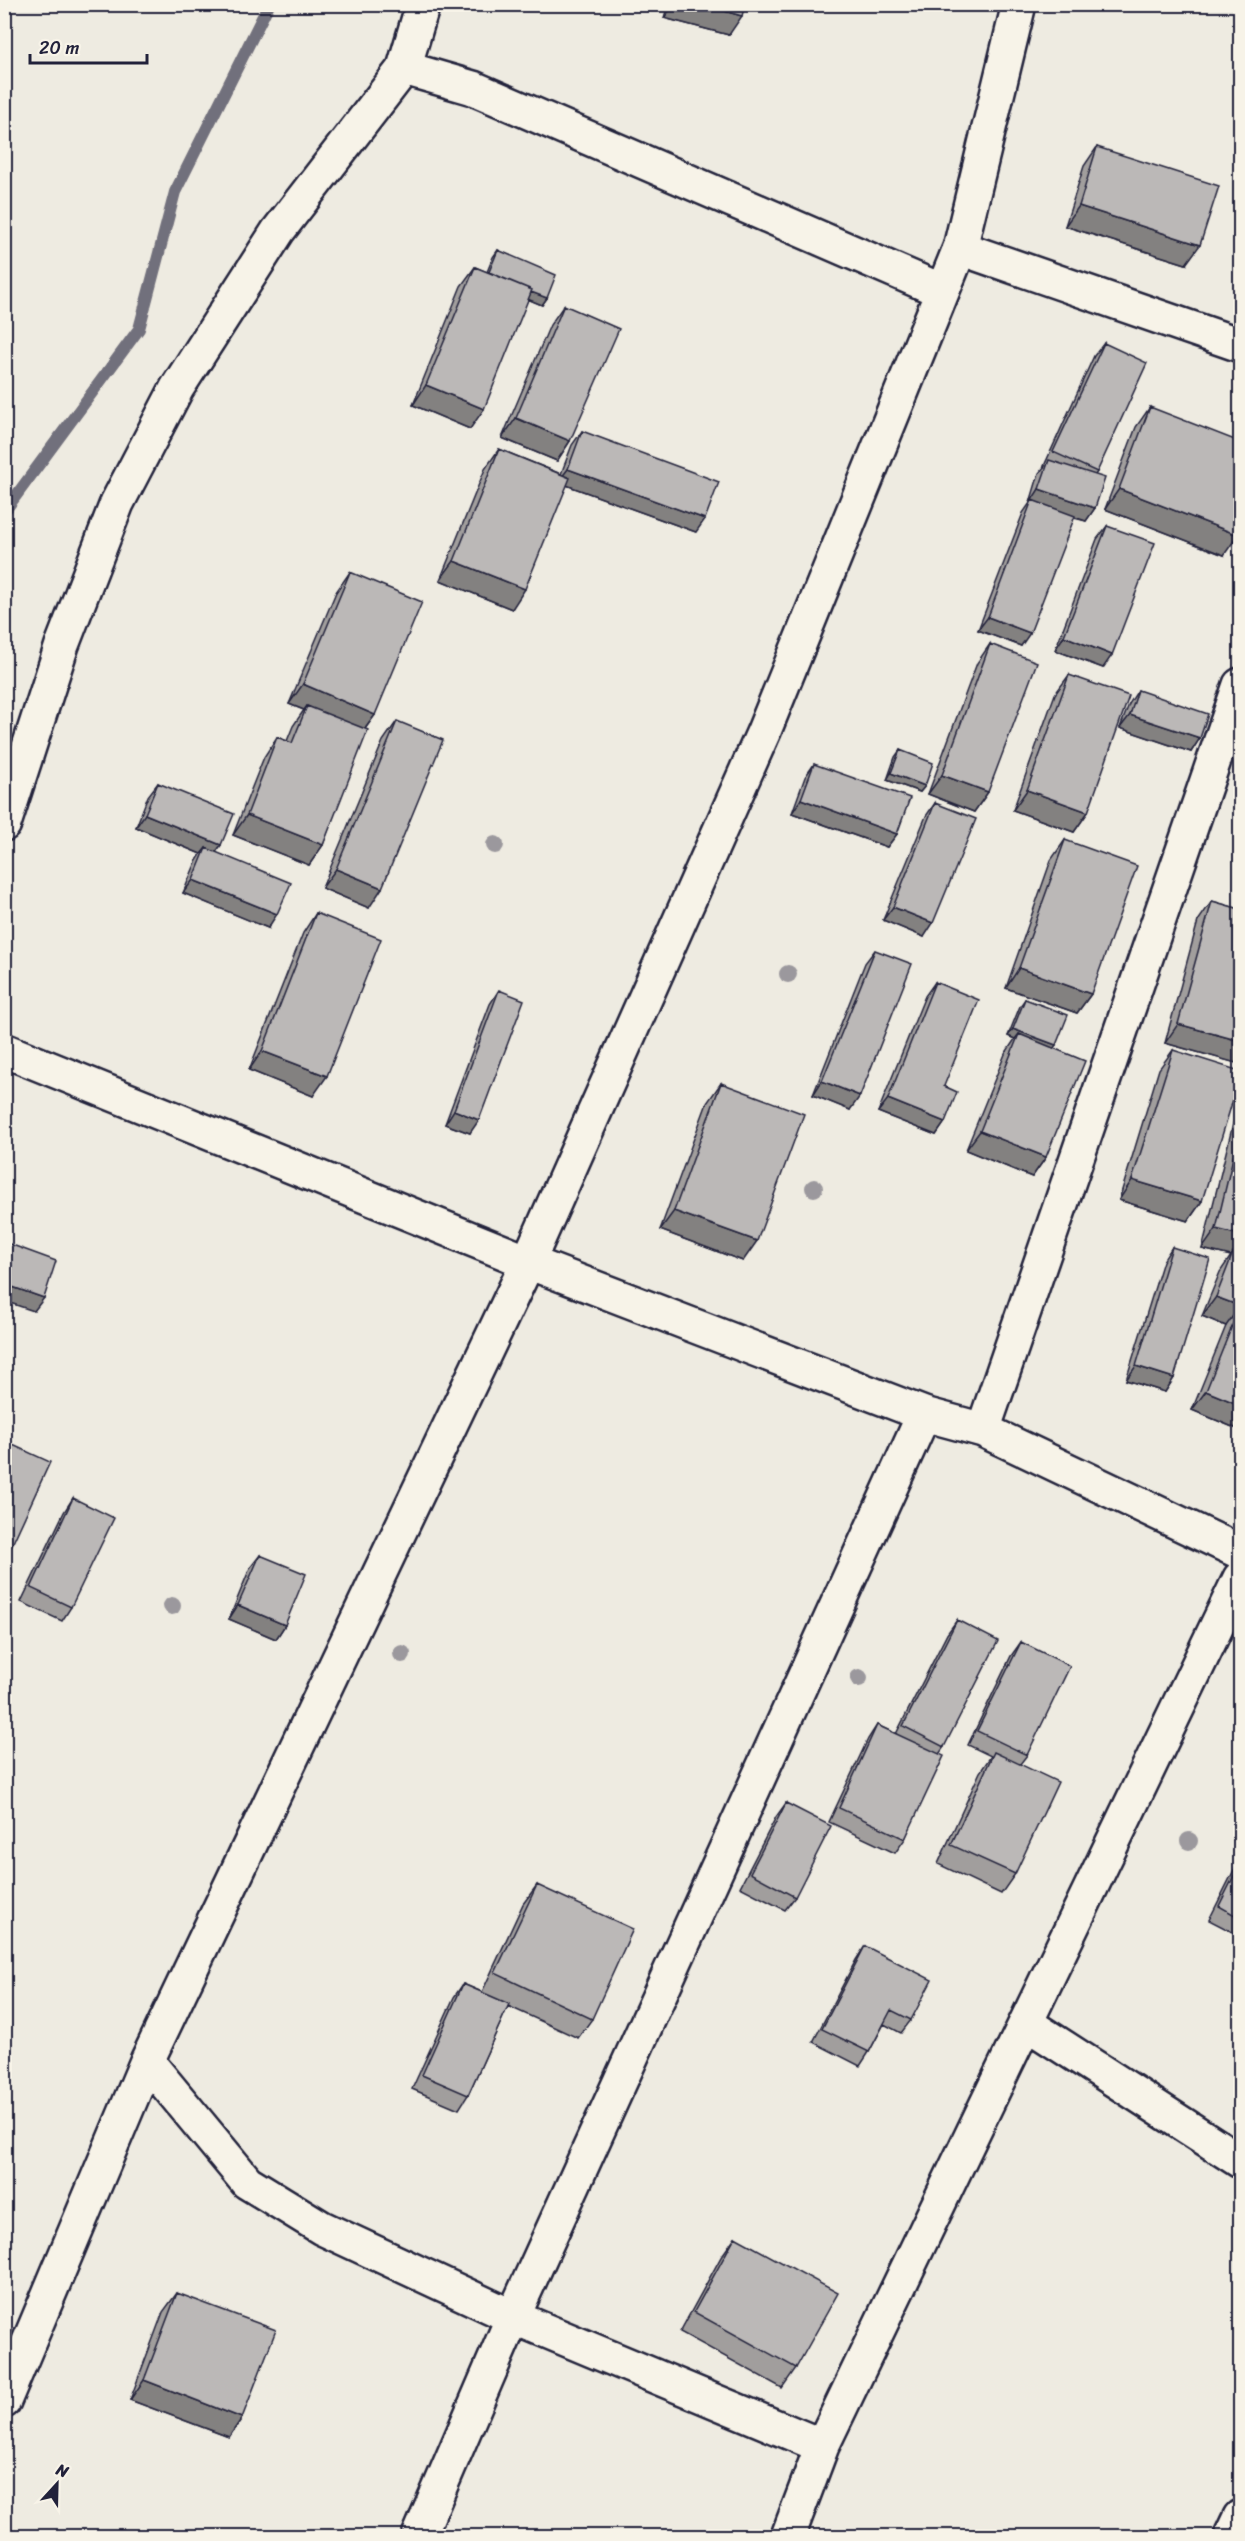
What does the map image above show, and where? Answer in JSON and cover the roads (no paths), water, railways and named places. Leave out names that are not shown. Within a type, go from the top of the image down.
[{"type":"street","points":[[4,824],[62,645],[117,503],[177,388],[278,231],[404,68],[423,4]]},
{"type":"street","points":[[4,2401],[147,2061],[528,1262],[764,731],[960,248],[1019,4]]},
{"type":"street","points":[[404,68],[474,88],[942,291]]},
{"type":"street","points":[[960,248],[1240,345]]},
{"type":"street","points":[[983,1430],[1240,685]]},
{"type":"street","points":[[4,1050],[528,1262],[924,1414],[983,1430],[1240,1552]]},
{"type":"street","points":[[419,2536],[513,2318],[924,1414]]},
{"type":"street","points":[[788,2536],[822,2446],[1240,1578]]},
{"type":"street","points":[[1026,2023],[1240,2162]]},
{"type":"street","points":[[147,2061],[247,2182],[322,2228],[513,2318],[822,2446]]},
{"type":"street","points":[[1231,2536],[1240,2517]]},
{"type":"waterway","points":[[4,512],[139,329],[175,192],[269,4]]}]
